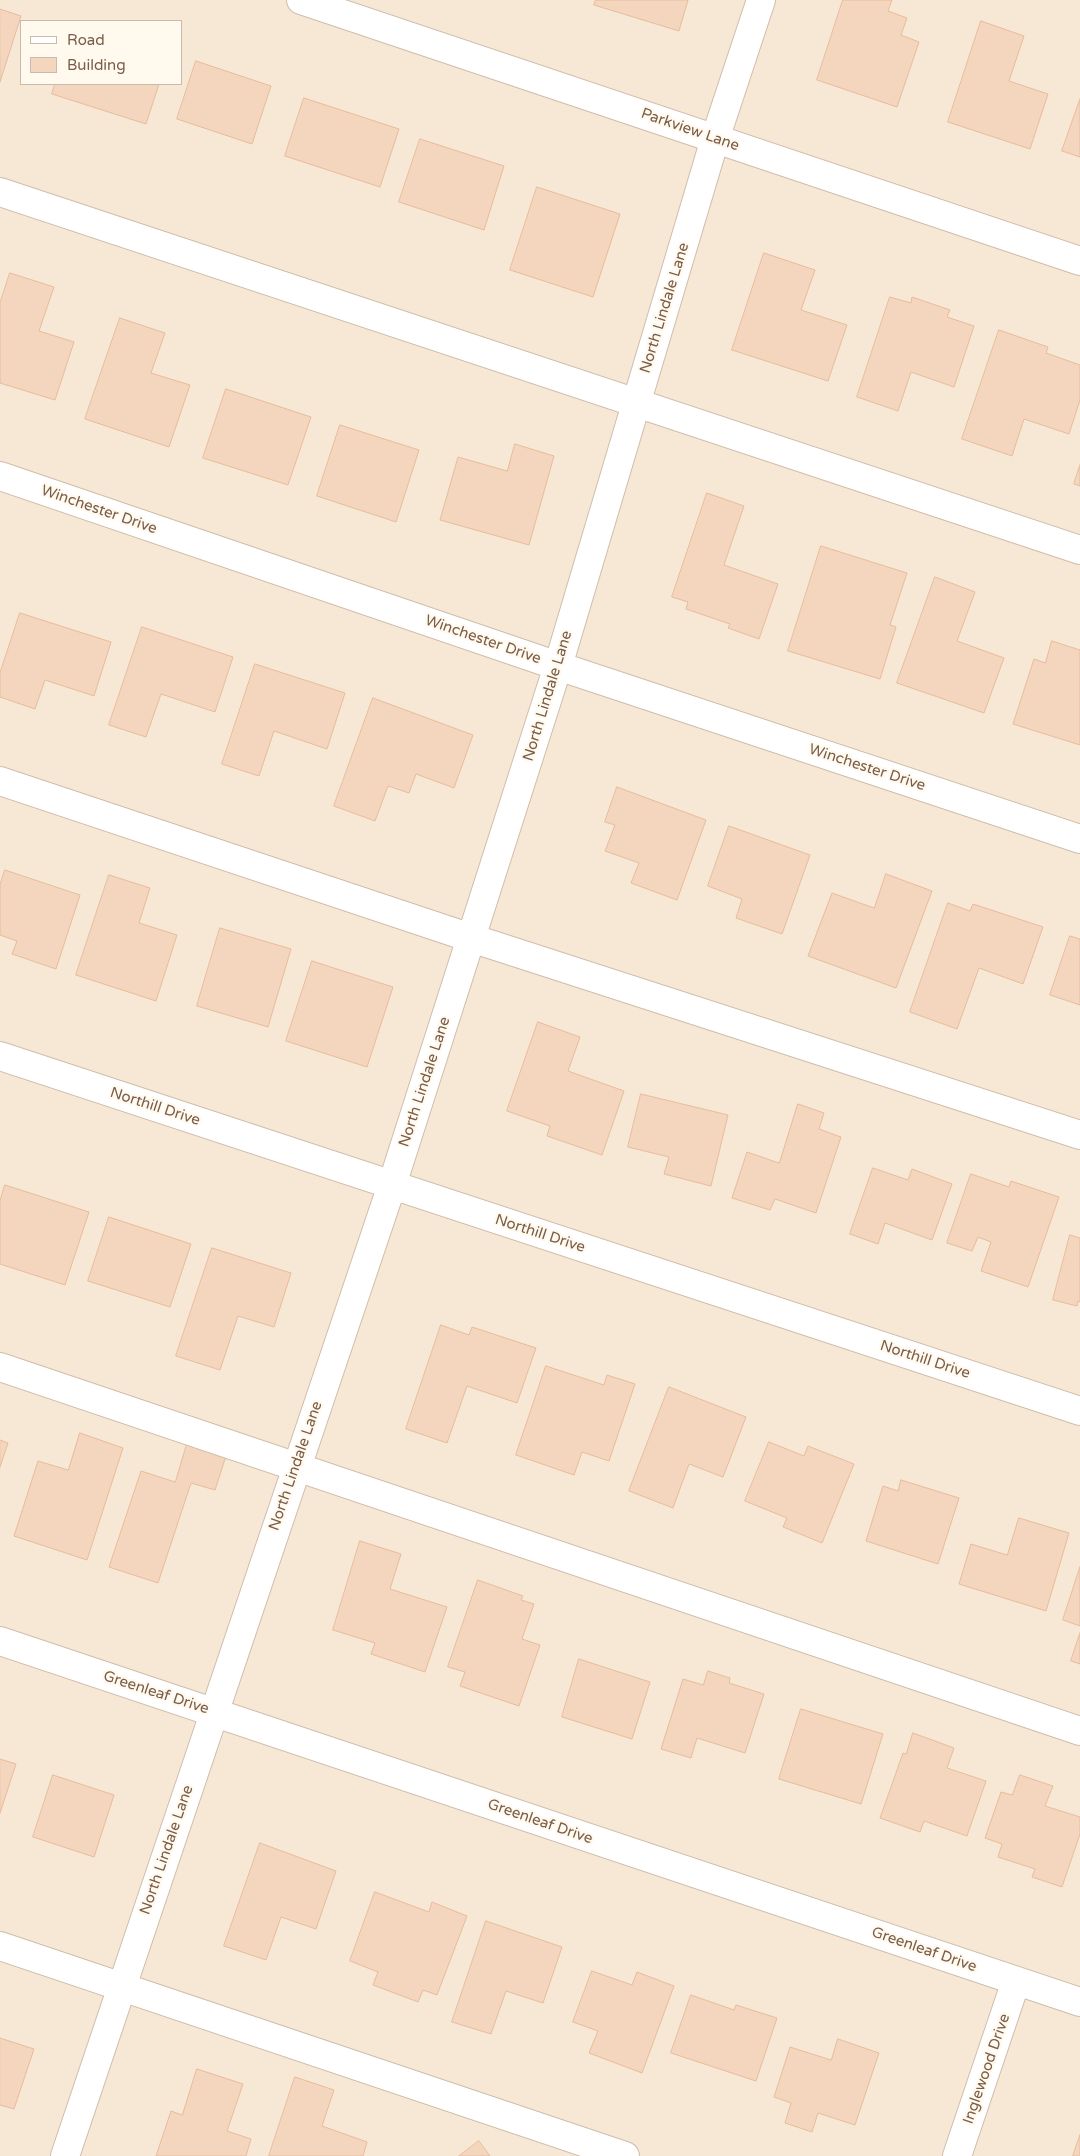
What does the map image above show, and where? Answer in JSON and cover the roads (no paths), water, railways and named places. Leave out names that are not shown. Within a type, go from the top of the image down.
[{"type":"street","name":"Parkview Lane","points":[[300,0],[1080,261]]},
{"type":"street","name":"North Lindale Lane","points":[[65,2156],[392,1185],[558,666],[716,139],[761,0]]},
{"type":"street","points":[[0,192],[1080,550]]},
{"type":"street","name":"Winchester Drive","points":[[0,476],[558,666],[1080,839]]},
{"type":"street","points":[[0,782],[471,938],[1080,1135]]},
{"type":"street","name":"Northill Drive","points":[[0,1056],[1080,1411]]},
{"type":"street","points":[[0,1367],[1080,1731]]},
{"type":"street","name":"Greenleaf Drive","points":[[0,1641],[1080,2002]]},
{"type":"street","points":[[0,1946],[625,2156]]},
{"type":"street","name":"Inglewood Drive","points":[[957,2156],[1016,1981]]}]
